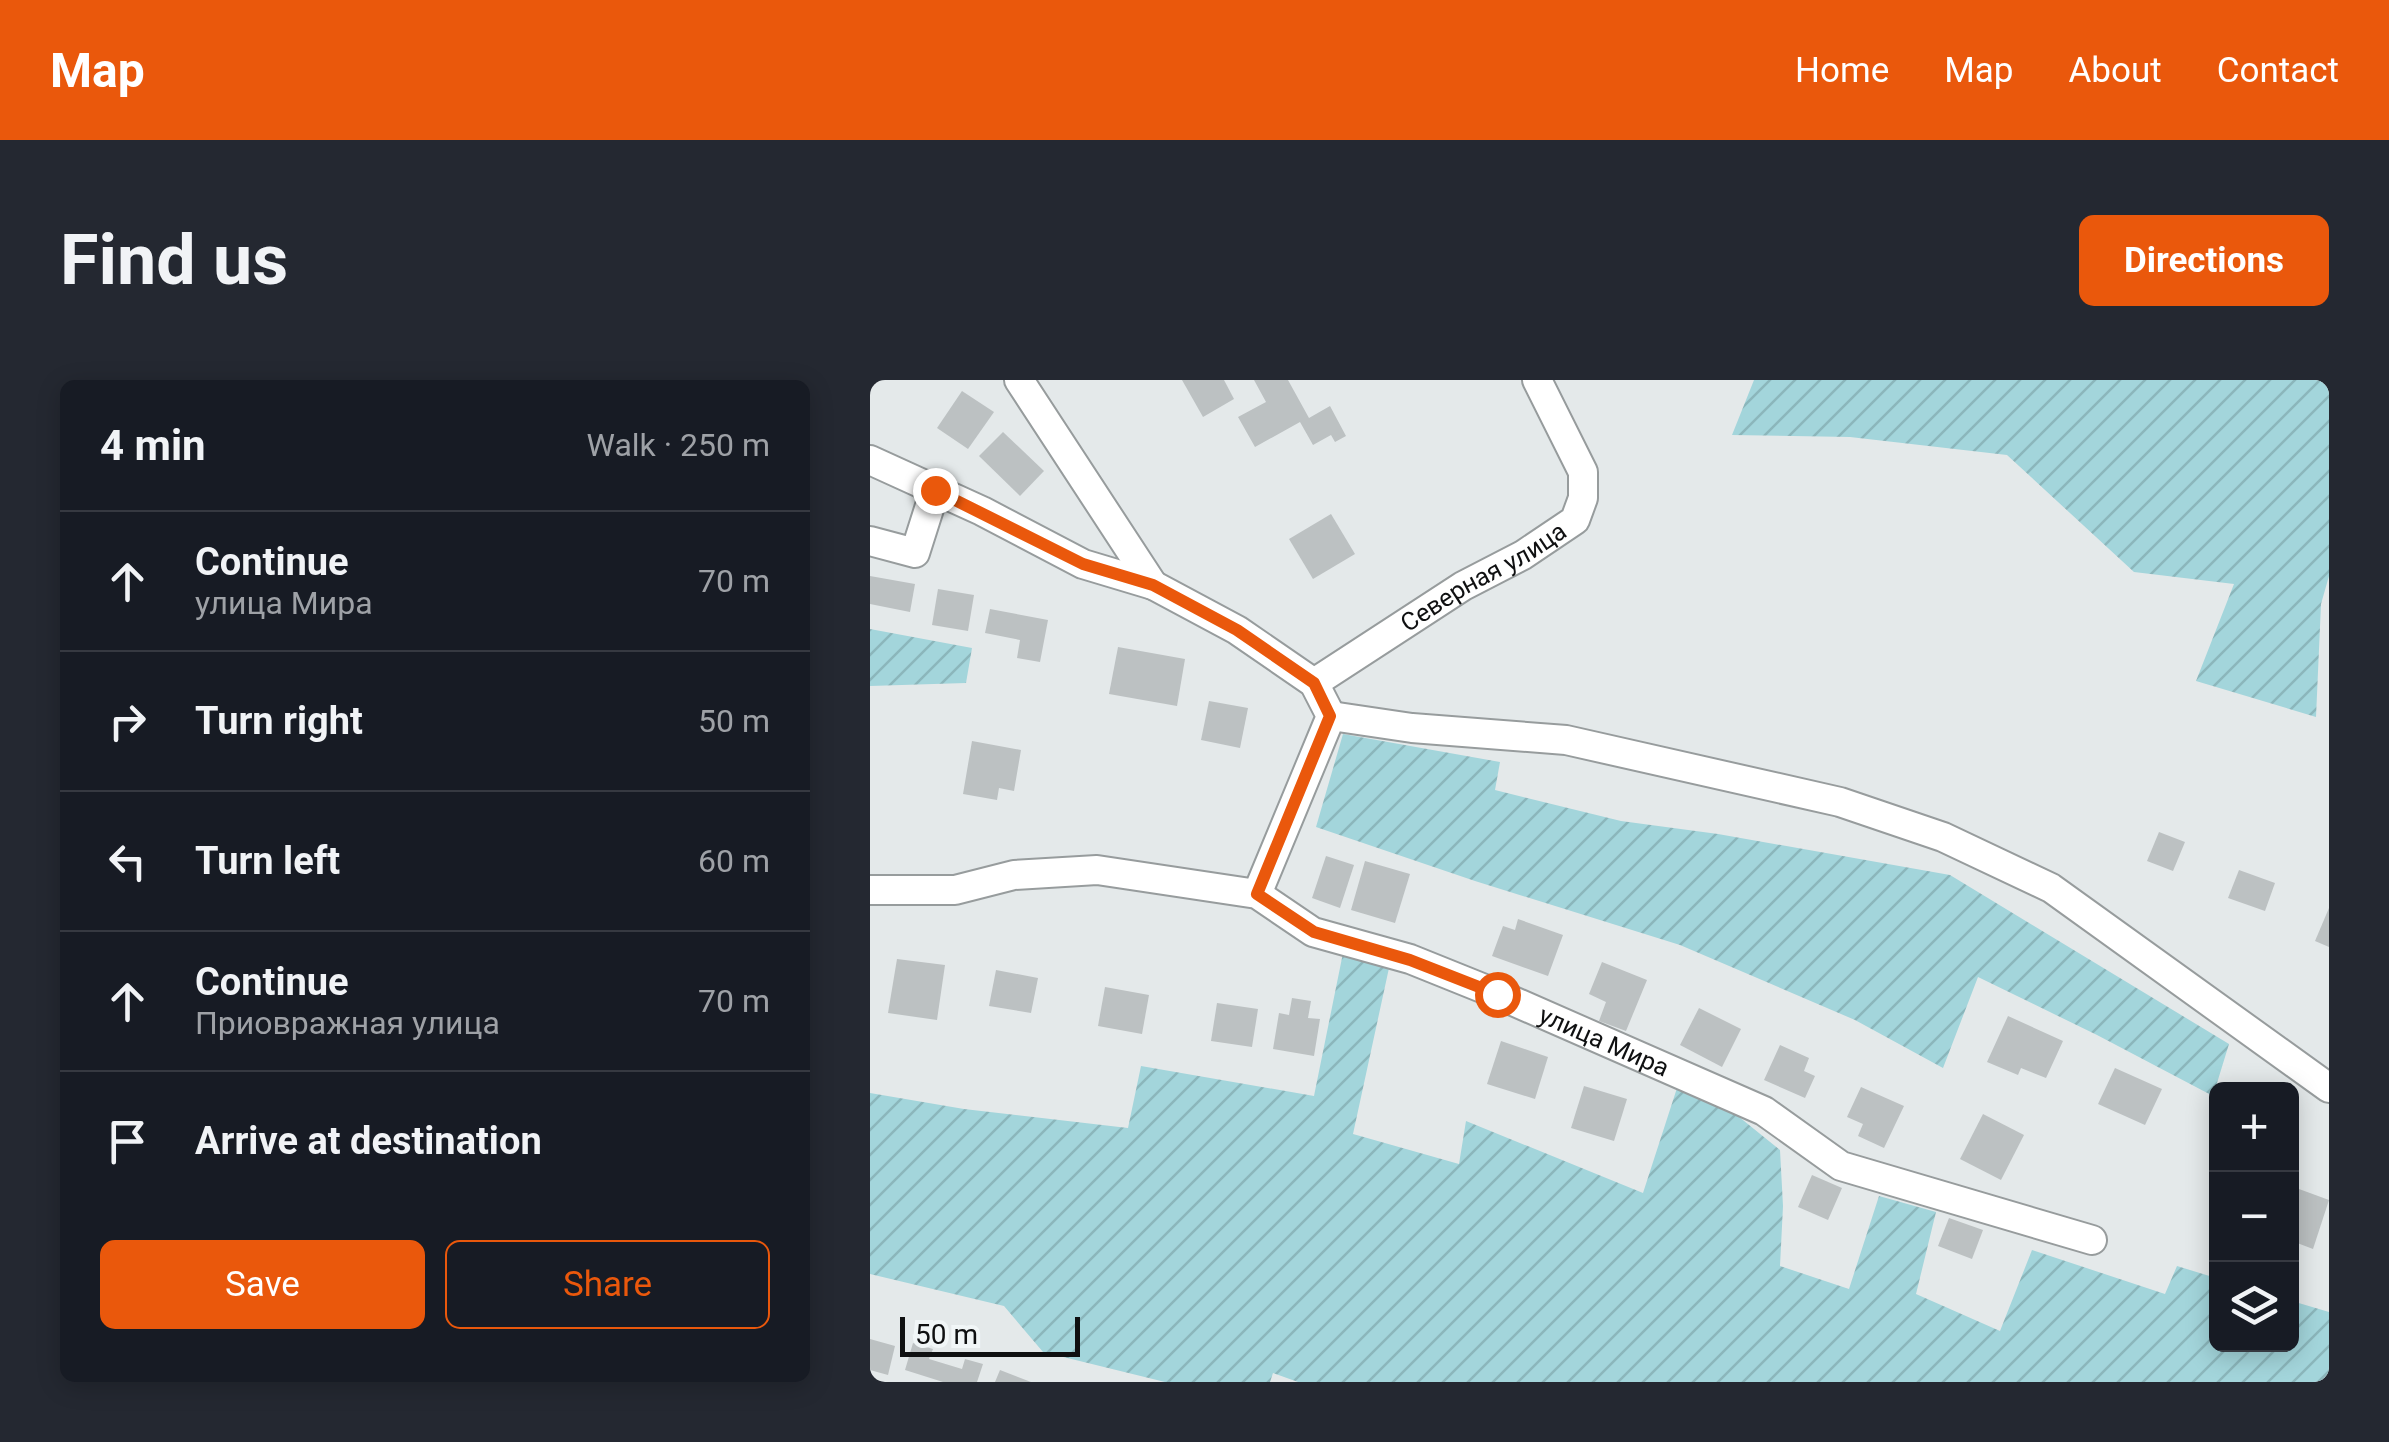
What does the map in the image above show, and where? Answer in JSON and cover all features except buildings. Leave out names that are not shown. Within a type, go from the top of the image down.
[{"type":"street","points":[[1019,380],[1153,585]]},
{"type":"street","name":"Северная улица","points":[[1314,683],[1463,586],[1523,556],[1576,520],[1583,498],[1583,472],[1537,380]]},
{"type":"street","points":[[870,460],[1083,564],[1153,585],[1237,630],[1314,683],[1330,716],[1257,894]]},
{"type":"street","points":[[870,541],[915,554],[935,490]]},
{"type":"street","points":[[1330,716],[1412,728],[1566,740],[1840,802],[1943,837],[2052,888],[2329,1088]]},
{"type":"street","name":"улица Мира","points":[[870,890],[954,890],[1014,875],[1097,870],[1257,894],[1314,932],[1410,960],[1480,987],[1764,1111],[1841,1166],[2092,1240]]},
{"type":"shaded area","points":[[1754,380],[2329,380],[2329,576],[2321,604],[2316,717],[2196,681],[2234,584],[2134,572],[2007,455],[1850,437],[1732,435]]},
{"type":"shaded area","points":[[870,629],[972,648],[966,683],[870,686]]},
{"type":"shaded area","points":[[1343,734],[1500,762],[1495,790],[1621,821],[1950,875],[2229,1044],[2217,1082],[2209,1082],[2209,1094],[1978,977],[1943,1068],[1855,1020],[1680,945],[1316,827]]},
{"type":"shaded area","points":[[1343,953],[1389,968],[1353,1134],[1459,1164],[1466,1121],[1643,1193],[1677,1088],[1728,1108],[1780,1150],[1780,1266],[1849,1289],[1879,1196],[1936,1212],[1916,1294],[2000,1331],[2032,1250],[2165,1294],[2177,1266],[2209,1276],[2209,1352],[2299,1352],[2299,1303],[2329,1312],[2329,1382],[1298,1382],[1273,1373],[1270,1382],[1165,1382],[1043,1352],[1004,1306],[870,1274],[870,1093],[964,1109],[1128,1128],[1141,1066],[1314,1096]]},
{"type":"route","points":[[935,490],[1083,564],[1153,585],[1237,630],[1314,683],[1330,716],[1257,894],[1314,932],[1410,960],[1497,994]]}]
